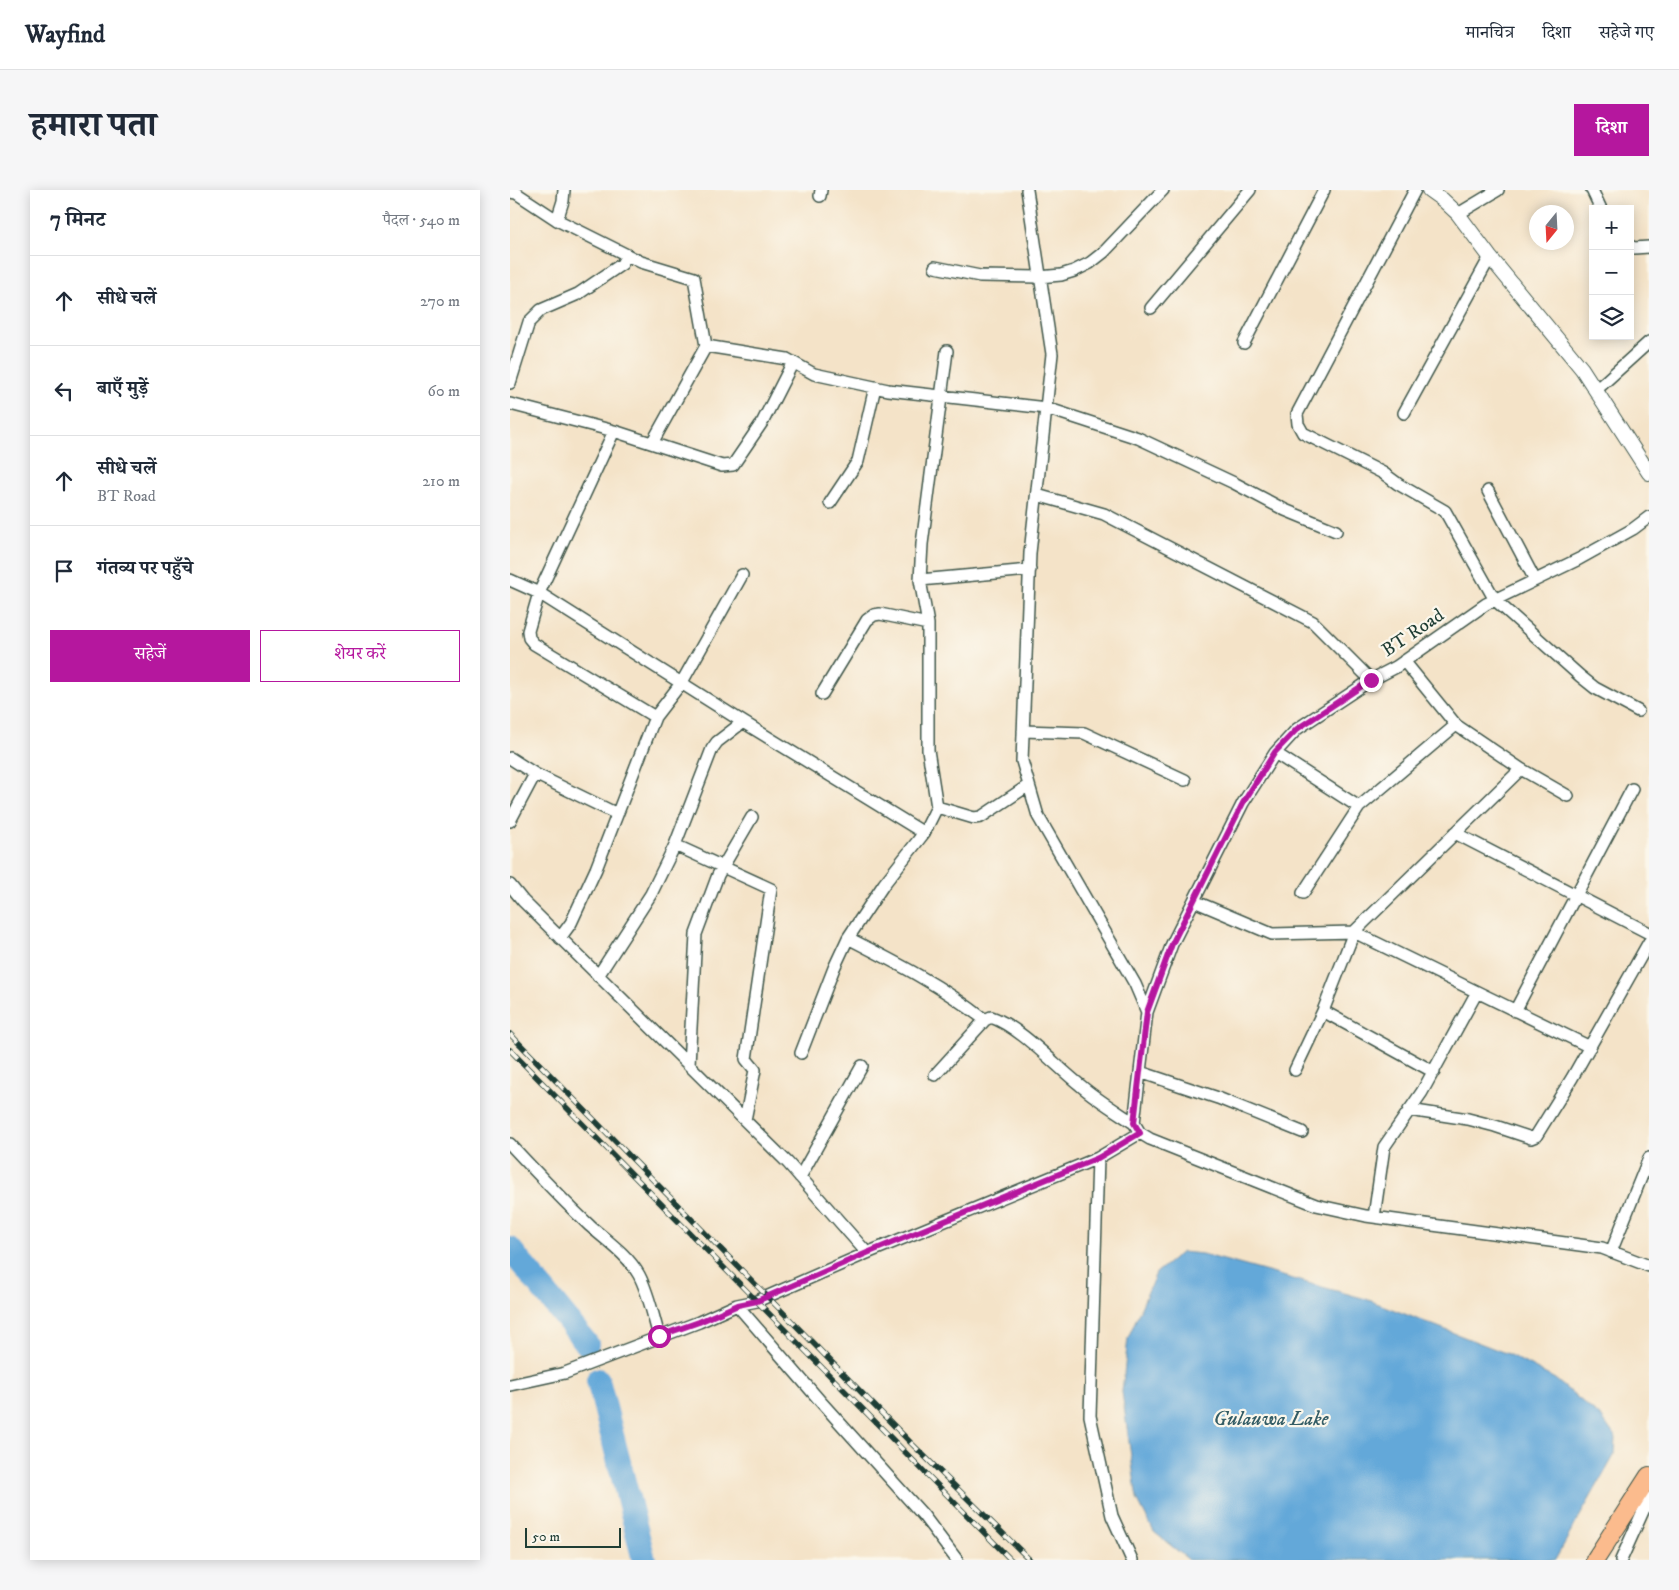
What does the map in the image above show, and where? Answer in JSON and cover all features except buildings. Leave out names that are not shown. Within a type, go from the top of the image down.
[{"type":"main road","points":[[1595,1560],[1649,1476]]},
{"type":"street","points":[[557,220],[563,201],[564,190]]},
{"type":"street","points":[[1027,190],[1052,354],[1030,570],[1022,761],[1038,816],[1135,984],[1147,1012]]},
{"type":"street","points":[[935,266],[980,276],[1039,277],[1061,275],[1090,263],[1104,252],[1164,190]]},
{"type":"street","points":[[1151,308],[1250,190]]},
{"type":"street","points":[[1244,343],[1324,190]]},
{"type":"street","points":[[1415,190],[1297,414],[1298,424],[1303,433],[1383,473],[1398,484],[1445,511],[1495,600],[1595,688],[1638,712]]},
{"type":"street","points":[[1429,190],[1458,214],[1490,257],[1582,369],[1649,473]]},
{"type":"street","points":[[1458,214],[1498,190]]},
{"type":"street","points":[[1592,190],[1599,205]]},
{"type":"street","points":[[510,192],[516,193],[557,220],[641,262],[694,278],[706,346],[652,442]]},
{"type":"street","points":[[1634,248],[1649,247]]},
{"type":"street","points":[[510,383],[529,322],[541,310],[578,294],[622,264],[627,255]]},
{"type":"street","points":[[1404,413],[1490,257]]},
{"type":"street","points":[[706,346],[787,359],[814,374],[876,387],[1046,408],[1138,438],[1234,483],[1285,510],[1336,531]]},
{"type":"street","points":[[1596,390],[1646,349]]},
{"type":"street","points":[[801,1053],[834,968],[848,938],[884,884],[924,833],[937,807],[928,750],[928,624],[920,580],[922,544],[947,351]]},
{"type":"street","points":[[510,404],[652,442],[722,466],[733,465],[763,421],[793,362]]},
{"type":"street","points":[[830,503],[858,461],[876,387]]},
{"type":"street","points":[[614,431],[539,592],[528,631],[529,638],[534,644],[654,717]]},
{"type":"street","points":[[1488,491],[1535,580]]},
{"type":"street","points":[[1037,495],[1104,514],[1313,622],[1371,680]]},
{"type":"street","name":"BT Road","points":[[1137,1128],[1140,1072],[1147,1012],[1172,944],[1243,803],[1275,752],[1297,729],[1371,680],[1404,661],[1486,604],[1579,559],[1633,529],[1649,517]]},
{"type":"street","points":[[920,580],[1030,570]]},
{"type":"street","points":[[560,938],[571,923],[583,896],[654,717],[682,682],[742,575]]},
{"type":"street","points":[[510,580],[539,592],[743,722],[924,833]]},
{"type":"street","points":[[822,694],[867,620],[874,615],[880,614],[928,624]]},
{"type":"street","points":[[1404,661],[1456,725],[1521,769],[1568,796]]},
{"type":"street","points":[[598,976],[651,894],[675,845],[712,749],[743,722]]},
{"type":"street","points":[[1303,893],[1359,807],[1456,725]]},
{"type":"street","points":[[1023,731],[1084,733],[1185,780]]},
{"type":"street","points":[[1275,752],[1359,807]]},
{"type":"street","points":[[510,758],[535,774],[617,814]]},
{"type":"street","points":[[1295,1070],[1322,1011],[1354,932],[1521,769]]},
{"type":"street","points":[[510,821],[535,774]]},
{"type":"street","points":[[937,807],[974,818],[981,817],[1029,784]]},
{"type":"street","points":[[1515,1011],[1632,789]]},
{"type":"street","points":[[689,1065],[696,934],[723,868],[752,817]]},
{"type":"street","points":[[1455,832],[1649,933]]},
{"type":"street","points":[[675,845],[771,889],[746,1059],[755,1070],[745,1120]]},
{"type":"street","points":[[510,885],[523,901],[745,1120],[800,1177],[867,1253]]},
{"type":"street","points":[[1194,900],[1272,934],[1354,932],[1590,1047]]},
{"type":"street","points":[[848,938],[918,974],[985,1020]]},
{"type":"street","points":[[1410,1110],[1468,1119],[1534,1138],[1539,1133],[1590,1047],[1649,942]]},
{"type":"street","points":[[1374,1217],[1384,1147],[1434,1072],[1477,992]]},
{"type":"street","points":[[1322,1011],[1434,1072]]},
{"type":"street","points":[[935,1075],[985,1020],[991,1017],[1001,1020],[1015,1030],[1081,1087],[1137,1128],[1150,1140],[1316,1205],[1374,1217],[1602,1248],[1649,1266]]},
{"type":"street","points":[[800,1177],[862,1066]]},
{"type":"street","points":[[1140,1072],[1218,1098],[1302,1132]]},
{"type":"street","points":[[510,1385],[565,1373],[699,1322],[738,1305],[757,1301],[867,1253],[1098,1158],[1137,1128]]},
{"type":"street","points":[[510,1144],[550,1187],[622,1254],[638,1273],[646,1290],[659,1336]]},
{"type":"street","points":[[1098,1158],[1090,1416],[1112,1516],[1132,1560]]},
{"type":"street","points":[[1611,1252],[1649,1158]]},
{"type":"street","points":[[738,1305],[821,1402],[923,1515],[957,1560]]},
{"type":"street","points":[[1621,1560],[1647,1512],[1649,1498]]},
{"type":"water","name":"Gulauwa Lake","points":[[1182,1252],[1202,1254],[1366,1299],[1508,1354],[1555,1379],[1602,1418],[1616,1438],[1615,1454],[1555,1560],[1189,1560],[1154,1532],[1137,1499],[1122,1392],[1128,1338],[1156,1273]]},
{"type":"waterway","points":[[510,1249],[587,1344]]},
{"type":"waterway","points":[[598,1380],[644,1560]]},
{"type":"railway","points":[[510,1034],[911,1443],[1030,1560]]},
{"type":"railway","points":[[510,1050],[1011,1560]]},
{"type":"route","points":[[659,1336],[699,1322],[738,1305],[757,1301],[867,1253],[1098,1158],[1140,1133],[1134,1123],[1147,1012],[1172,944],[1243,803],[1275,752],[1297,729],[1371,680]]}]
